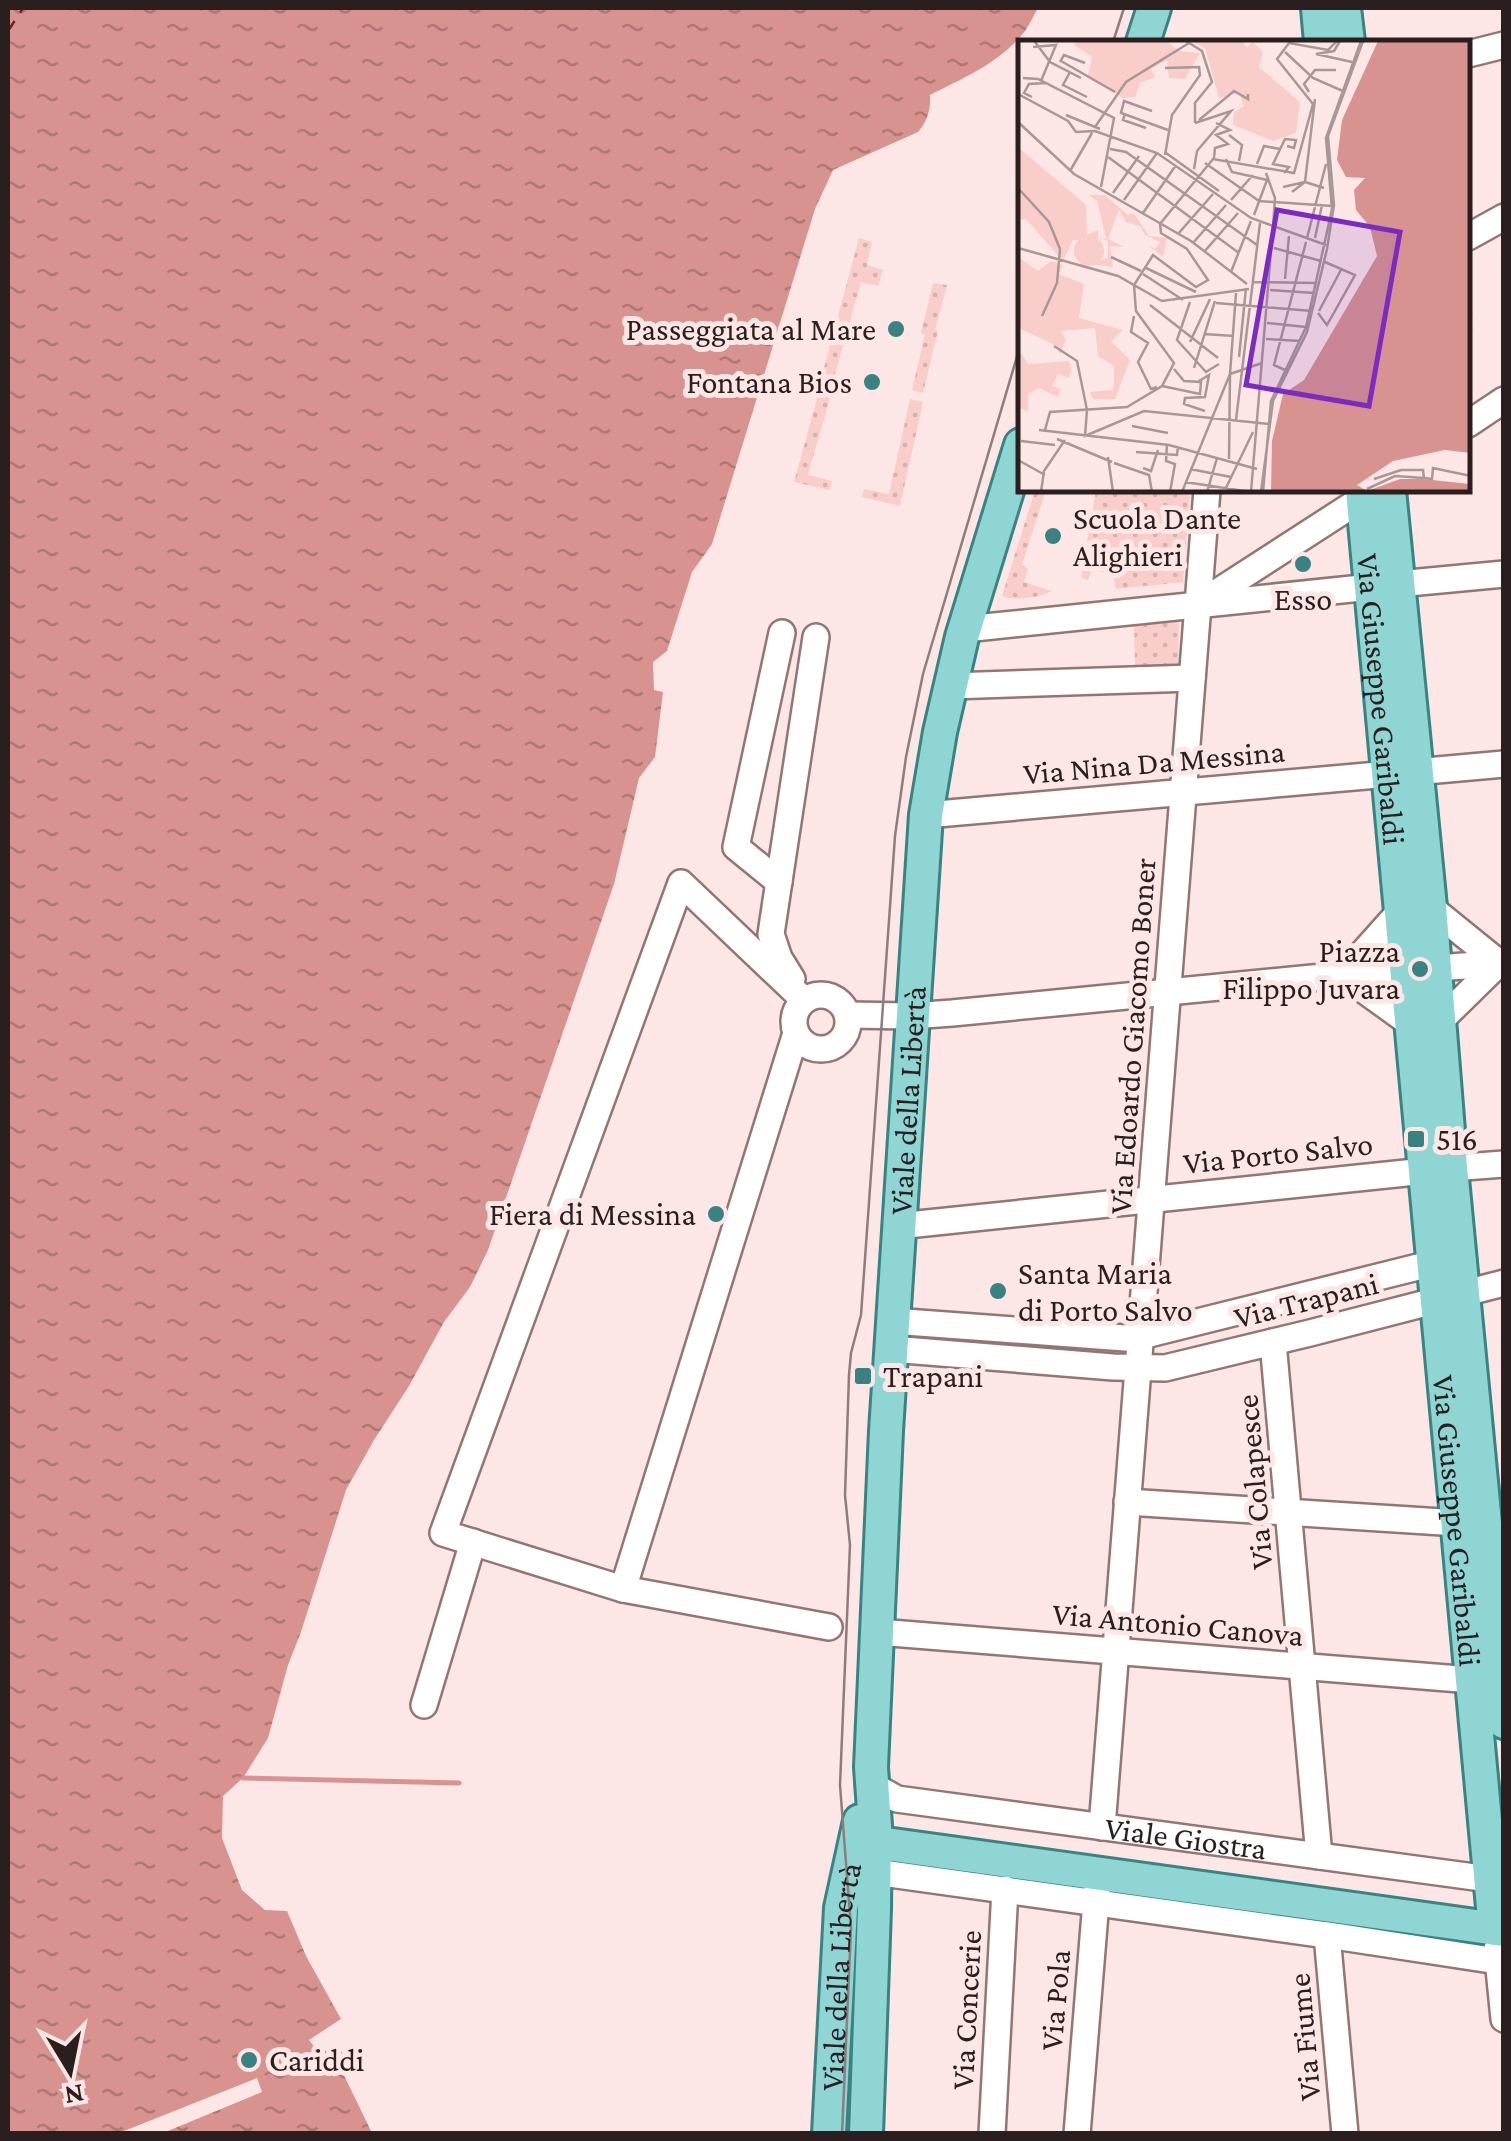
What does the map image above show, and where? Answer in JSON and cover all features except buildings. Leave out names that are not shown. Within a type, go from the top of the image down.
[{"type":"main road","points":[[1144,40],[1154,8]]},
{"type":"main road","points":[[1318,8],[1321,40]]},
{"type":"main road","points":[[1344,8],[1348,40]]},
{"type":"main road","name":"Viale della Libertà","points":[[866,2134],[871,1817],[891,1335],[926,815],[950,686],[1018,455]]},
{"type":"main road","name":"Via Giuseppe Garibaldi","points":[[1372,493],[1385,586],[1451,1298],[1482,1525],[1492,1678],[1499,1921]]},
{"type":"main road","name":"Via Giuseppe Garibaldi","points":[[1438,1170],[1434,1263],[1451,1298]]},
{"type":"main road","name":"Via Giuseppe Garibaldi","points":[[1492,1678],[1504,1722]]},
{"type":"main road","name":"Viale della Libertà","points":[[829,2134],[842,1908],[871,1817]]},
{"type":"main road","name":"Viale Giostra","points":[[871,1817],[1097,1888],[1499,1921]]},
{"type":"main road","name":"Viale Giostra","points":[[871,1817],[1499,1921]]},
{"type":"street","points":[[1471,53],[1504,45]]},
{"type":"street","points":[[1471,235],[1504,217]]},
{"type":"street","points":[[1471,422],[1504,400]]},
{"type":"street","name":"Via Edoardo Giacomo Boner","points":[[1102,1826],[1207,492]]},
{"type":"street","points":[[1198,605],[1372,493]]},
{"type":"street","points":[[965,629],[1504,574]]},
{"type":"street","points":[[779,882],[736,846],[782,632]]},
{"type":"street","points":[[804,1000],[771,934],[816,637]]},
{"type":"street","points":[[950,686],[1192,678]]},
{"type":"street","name":"Via Nina Da Messina","points":[[926,815],[1504,764]]},
{"type":"street","points":[[804,1000],[681,883],[443,1532],[623,1589],[829,1627]]},
{"type":"street","points":[[1342,976],[1416,908],[1501,963]]},
{"type":"street","points":[[848,1014],[912,1016],[1501,963]]},
{"type":"street","points":[[1342,976],[1425,1023],[1501,963]]},
{"type":"street","points":[[623,1589],[796,1033],[794,1015],[804,1000],[821,994],[838,1000],[848,1014],[849,1024],[842,1040],[826,1049],[808,1046],[796,1033]]},
{"type":"street","name":"Via Porto Salvo","points":[[898,1226],[1504,1164]]},
{"type":"street","name":"Via Trapani","points":[[891,1335],[1141,1336],[1434,1263]]},
{"type":"street","name":"Via Trapani","points":[[891,1335],[1138,1368],[1165,1368],[1504,1283]]},
{"type":"street","name":"Via Colapesce","points":[[1273,1342],[1319,1856]]},
{"type":"street","points":[[1127,1502],[1482,1525]]},
{"type":"street","points":[[424,1705],[473,1542]]},
{"type":"street","name":"Via Antonio Canova","points":[[878,1632],[1492,1678]]},
{"type":"street","name":"Viale Giostra","points":[[871,1817],[1102,1826],[1319,1856],[1499,1921]]},
{"type":"street","name":"Viale Giostra","points":[[871,1817],[1005,1889],[1097,1888],[1328,1935],[1499,1921]]},
{"type":"street","name":"Via Pola","points":[[1079,2133],[1097,1888]]},
{"type":"street","name":"Via Concerie","points":[[992,2134],[1005,1889]]},
{"type":"street","name":"Via Giuseppe Garibaldi","points":[[1499,1921],[1504,2019]]},
{"type":"street","name":"Via Fiume","points":[[1328,1935],[1345,2134]]},
{"type":"shaded area","points":[[859,238],[872,242],[867,265],[883,270],[878,286],[861,282],[833,382],[821,379]]},
{"type":"shaded area","points":[[933,283],[947,285],[923,393],[912,390]]},
{"type":"shaded area","points":[[820,388],[832,391],[808,475],[832,481],[830,490],[794,482]]},
{"type":"shaded area","points":[[910,399],[923,402],[900,506],[862,497],[864,489],[889,494]]},
{"type":"shaded area","points":[[1034,492],[1045,492],[1022,565],[1028,569],[1024,582],[1052,591],[1027,598],[1002,596]]},
{"type":"shaded area","points":[[1096,492],[1190,492],[1183,582],[1116,589],[1113,575],[1092,569],[1088,580],[1081,578]]},
{"type":"shaded area","points":[[1179,617],[1178,666],[1135,667],[1134,622]]},
{"type":"water","points":[[8,8],[1038,8],[1024,33],[1001,55],[930,95],[928,115],[918,132],[833,170],[815,209],[712,544],[692,572],[667,651],[653,662],[654,690],[663,692],[655,757],[639,778],[614,884],[488,1250],[470,1287],[444,1322],[346,1490],[268,1738],[243,1778],[223,1796],[222,1838],[242,1890],[265,1910],[287,1911],[306,1956],[341,2019],[309,2040],[319,2053],[338,2046],[345,2057],[339,2065],[372,2133],[8,2134]]},
{"type":"pier","points":[[257,2078],[262,2092],[163,2133],[119,2133]]},
{"type":"waterway","points":[[243,1778],[459,1783]]},
{"type":"ferry route","points":[[8,31],[23,8]]},
{"type":"tram line","points":[[1114,40],[1124,8]]},
{"type":"tram line","points":[[842,2134],[851,1928],[840,1785],[850,1545],[845,1495],[849,1375],[861,1315],[895,836],[923,674],[1018,353]]},
{"type":"place","name":"Passeggiata al Mare","points":[[896,329]]},
{"type":"place","name":"Fontana Bios","points":[[872,382]]},
{"type":"place","name":"Scuola Dante Alighieri","points":[[1053,536]]},
{"type":"place","name":"Esso","points":[[1303,564]]},
{"type":"place","name":"Piazza Filippo Juvara","points":[[1420,969]]},
{"type":"place","name":"516","points":[[1416,1139]]},
{"type":"place","name":"Fiera di Messina","points":[[716,1214]]},
{"type":"place","name":"Santa Maria di Porto Salvo","points":[[998,1291]]},
{"type":"place","name":"Trapani","points":[[863,1376]]},
{"type":"place","name":"Cariddi","points":[[249,2060]]}]
